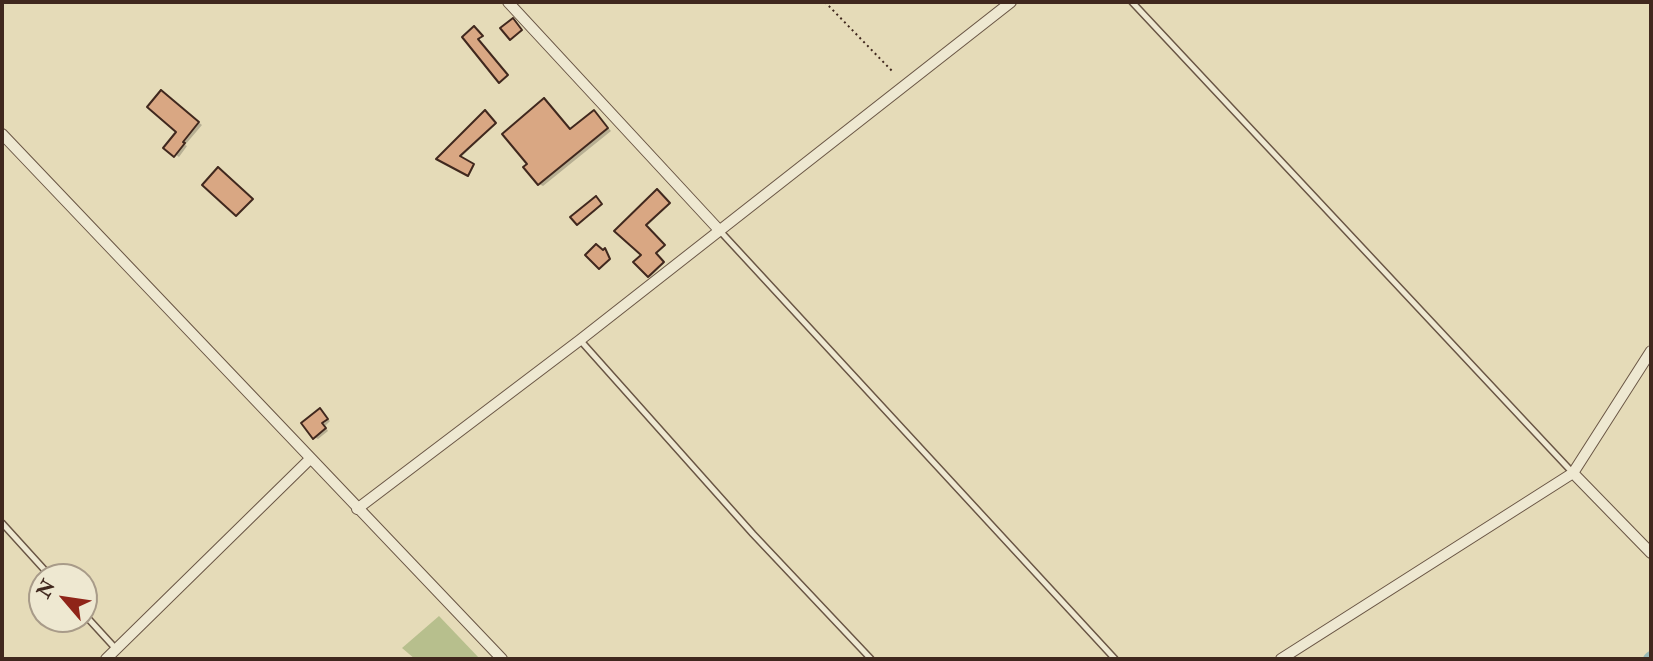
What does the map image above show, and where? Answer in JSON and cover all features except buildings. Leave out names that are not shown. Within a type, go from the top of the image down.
[{"type":"street","points":[[508,2],[720,231]]},
{"type":"street","points":[[357,509],[580,341],[1011,2]]},
{"type":"street","points":[[2,134],[502,659]]},
{"type":"street","points":[[1281,659],[1573,472],[1651,351]]},
{"type":"street","points":[[106,659],[310,459]]},
{"type":"street","points":[[1573,472],[1651,553]]},
{"type":"lane","points":[[1132,2],[1573,472]]},
{"type":"lane","points":[[720,231],[1115,659]]},
{"type":"lane","points":[[580,341],[753,534],[871,659]]},
{"type":"lane","points":[[2,523],[38,563]]},
{"type":"lane","points":[[98,629],[116,649]]},
{"type":"path","points":[[825,2],[894,73]]},
{"type":"green space","points":[[439,616],[480,659],[415,659],[402,648]]}]
